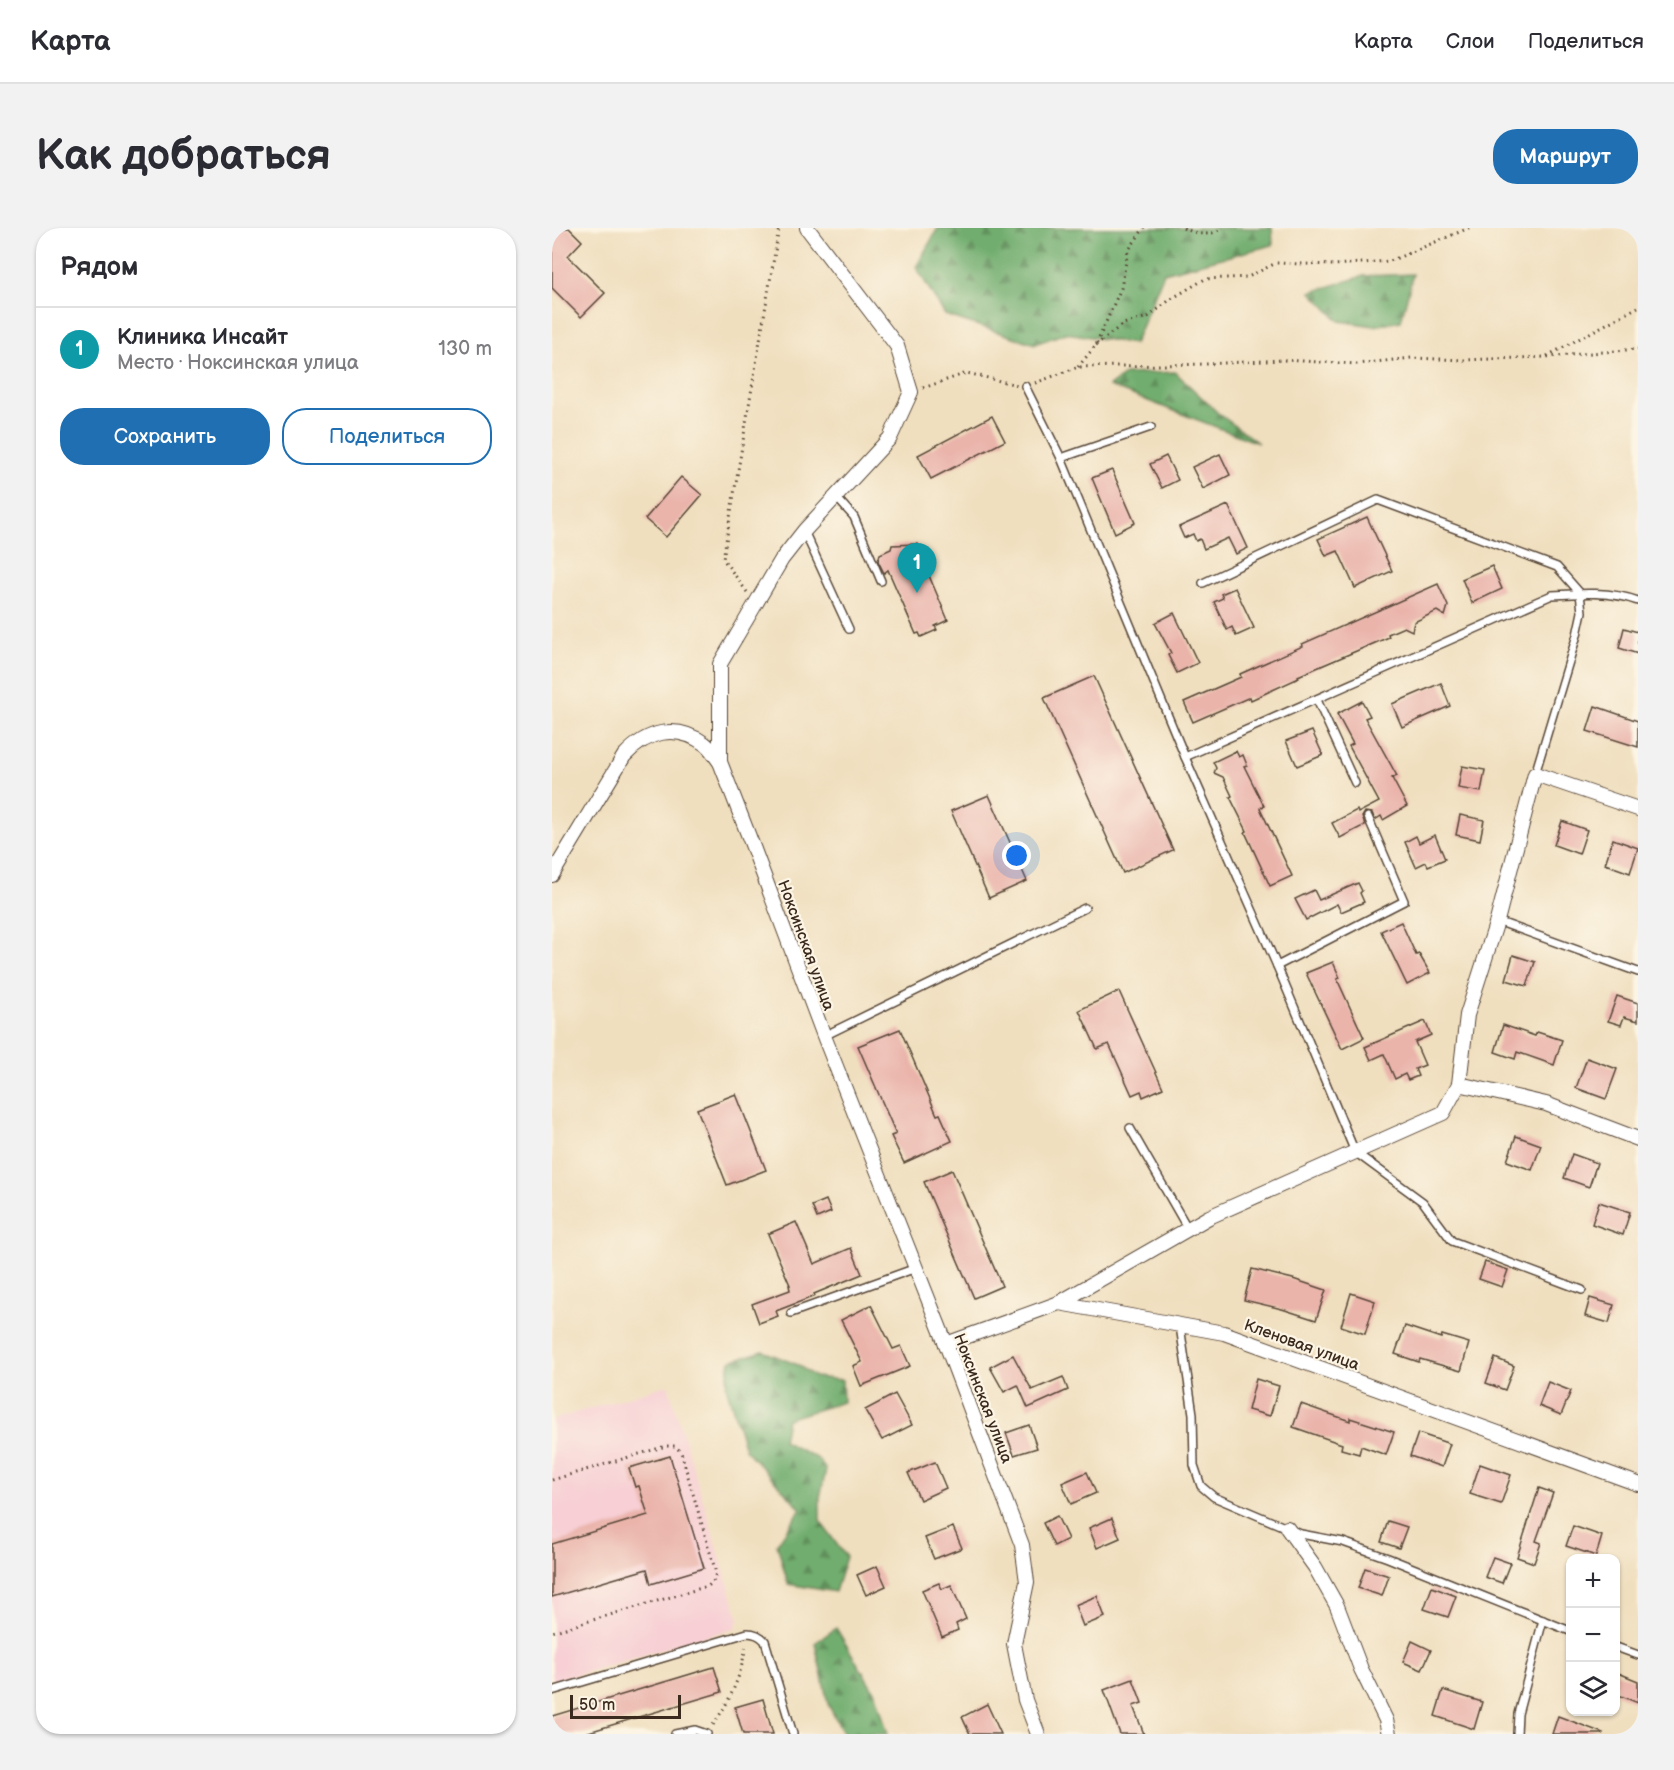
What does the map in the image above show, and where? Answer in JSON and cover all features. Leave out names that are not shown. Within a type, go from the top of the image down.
[{"type":"street","points":[[807,228],[897,346],[911,392]]},
{"type":"street","name":"Ноксинская улица","points":[[911,392],[890,438],[804,531],[782,559],[720,664],[720,762],[1022,1545],[1027,1582],[1014,1644],[1025,1700],[1038,1734]]},
{"type":"street","points":[[552,875],[624,756],[645,738],[658,733],[672,732],[691,736],[707,745],[720,762]]},
{"type":"street","points":[[946,1344],[1059,1303],[1209,1217],[1443,1113],[1460,1084],[1467,1015],[1497,921],[1534,774],[1638,809]]},
{"type":"street","points":[[1460,1084],[1546,1104],[1638,1139]]},
{"type":"street","name":"Кленовая улица","points":[[1059,1303],[1224,1333],[1638,1484]]},
{"type":"street","points":[[1287,1528],[1315,1567],[1337,1606],[1361,1669],[1386,1720],[1389,1734]]},
{"type":"lane","points":[[1025,387],[1061,458],[1185,757],[1277,966],[1355,1152],[1423,1202],[1452,1241],[1582,1290]]},
{"type":"lane","points":[[1061,458],[1151,427]]},
{"type":"lane","points":[[836,497],[854,517],[881,581]]},
{"type":"lane","points":[[1203,583],[1378,500],[1557,567],[1580,593],[1582,612],[1534,774]]},
{"type":"lane","points":[[804,531],[849,629]]},
{"type":"lane","points":[[1185,757],[1552,596],[1580,593],[1626,596],[1638,601]]},
{"type":"lane","points":[[1317,700],[1355,783]]},
{"type":"lane","points":[[1277,966],[1404,902],[1368,817]]},
{"type":"lane","points":[[824,1036],[1085,908]]},
{"type":"lane","points":[[1497,921],[1638,972]]},
{"type":"lane","points":[[1130,1128],[1188,1229]]},
{"type":"lane","points":[[791,1313],[916,1268]]},
{"type":"lane","points":[[1180,1326],[1192,1414],[1194,1465],[1201,1486],[1214,1497],[1301,1534],[1343,1542],[1388,1558],[1566,1629]]},
{"type":"lane","points":[[1517,1734],[1518,1714],[1543,1620]]},
{"type":"lane","points":[[552,1691],[747,1633],[757,1634],[765,1641],[793,1734]]},
{"type":"lane","points":[[1620,1648],[1638,1655]]},
{"type":"lane","points":[[675,1734],[695,1730],[707,1734]]},
{"type":"path","points":[[756,603],[723,559],[779,228]]},
{"type":"path","points":[[1096,345],[1121,288],[1128,251],[1144,228]]},
{"type":"path","points":[[1183,228],[1197,234],[1213,234],[1223,228]]},
{"type":"path","points":[[1078,367],[1096,345],[1123,324],[1148,317],[1205,279],[1248,277],[1276,263],[1333,265],[1390,261],[1469,228]]},
{"type":"path","points":[[1546,357],[1638,307]]},
{"type":"path","points":[[911,392],[967,373],[1025,387],[1078,367],[1282,360],[1357,364],[1412,358],[1464,360],[1546,357],[1638,349]]},
{"type":"path","points":[[552,1480],[666,1446],[675,1446],[681,1452],[716,1573],[713,1582],[708,1586],[552,1632]]},
{"type":"path","points":[[707,1734],[735,1689],[744,1661],[747,1633]]},
{"type":"shaded area","points":[[668,1385],[739,1620],[735,1628],[552,1682],[552,1420]]},
{"type":"green space","points":[[938,228],[1272,228],[1273,245],[1164,273],[1134,344],[1066,333],[1035,344],[945,315],[916,267]]},
{"type":"green space","points":[[1413,274],[1401,321],[1374,326],[1339,321],[1311,292],[1363,276]]},
{"type":"green space","points":[[1175,372],[1218,413],[1258,443],[1109,386],[1126,374]]},
{"type":"green space","points":[[763,1351],[798,1365],[815,1377],[842,1380],[843,1402],[787,1419],[783,1441],[817,1458],[826,1470],[820,1497],[820,1521],[846,1557],[835,1592],[788,1584],[777,1544],[801,1509],[745,1449],[726,1386],[730,1361]]},
{"type":"green space","points":[[836,1628],[876,1694],[888,1734],[844,1734],[828,1704],[815,1643]]},
{"type":"building","points":[[552,228],[569,228],[582,241],[568,256],[605,293],[581,317],[552,288]]},
{"type":"building","points":[[992,416],[1005,441],[931,479],[918,455]]},
{"type":"building","points":[[1220,454],[1230,475],[1203,489],[1192,467]]},
{"type":"building","points":[[1166,456],[1178,480],[1162,488],[1150,464]]},
{"type":"building","points":[[1112,470],[1135,523],[1115,533],[1092,478]]},
{"type":"building","points":[[681,477],[702,495],[666,537],[645,519]]},
{"type":"building","points":[[1228,505],[1248,548],[1236,554],[1228,538],[1204,549],[1200,539],[1196,541],[1193,534],[1184,538],[1179,527]]},
{"type":"building","points":[[1367,517],[1392,571],[1355,588],[1338,551],[1326,556],[1318,539]]},
{"type":"building","points":[[917,544],[948,620],[935,626],[937,630],[921,637],[919,633],[916,634],[888,570],[884,573],[878,561],[880,554],[891,549],[892,545]]},
{"type":"building","points":[[1492,566],[1502,589],[1472,603],[1462,579]]},
{"type":"building","points":[[1438,584],[1448,606],[1445,616],[1437,611],[1414,622],[1412,631],[1404,627],[1388,634],[1389,637],[1298,676],[1299,678],[1251,700],[1250,697],[1193,722],[1184,702],[1241,677],[1240,674],[1303,646],[1302,644]]},
{"type":"building","points":[[1235,588],[1254,628],[1236,636],[1232,627],[1227,630],[1214,602],[1223,598],[1221,594]]},
{"type":"building","points":[[1174,613],[1198,663],[1177,673],[1168,655],[1171,653],[1155,623]]},
{"type":"building","points":[[1624,628],[1638,632],[1638,654],[1619,648]]},
{"type":"building","points":[[1094,676],[1173,850],[1123,873],[1044,698]]},
{"type":"building","points":[[1441,683],[1450,706],[1402,727],[1392,704]]},
{"type":"building","points":[[1362,701],[1370,716],[1365,718],[1397,776],[1392,778],[1407,806],[1383,820],[1381,816],[1375,820],[1372,813],[1365,812],[1362,817],[1365,825],[1340,838],[1332,823],[1379,802],[1349,746],[1353,744],[1337,714]]},
{"type":"building","points":[[1595,706],[1638,721],[1638,747],[1587,731]]},
{"type":"building","points":[[1312,731],[1323,755],[1297,766],[1286,741]]},
{"type":"building","points":[[1236,751],[1239,757],[1243,755],[1247,765],[1244,766],[1264,806],[1260,808],[1292,876],[1270,886],[1223,777],[1214,773],[1216,768],[1213,762]]},
{"type":"building","points":[[1462,766],[1485,770],[1481,792],[1458,788]]},
{"type":"building","points":[[989,795],[1027,881],[989,898],[951,811]]},
{"type":"building","points":[[1460,815],[1484,820],[1480,840],[1456,835]]},
{"type":"building","points":[[1562,821],[1587,830],[1579,854],[1554,845]]},
{"type":"building","points":[[1435,835],[1445,859],[1428,866],[1426,862],[1416,867],[1405,842],[1416,836],[1419,843]]},
{"type":"building","points":[[1613,839],[1638,848],[1630,873],[1605,864]]},
{"type":"building","points":[[1358,883],[1364,902],[1341,912],[1337,904],[1306,920],[1295,899],[1314,890],[1319,900]]},
{"type":"building","points":[[1401,922],[1416,955],[1419,954],[1430,973],[1407,985],[1381,931]]},
{"type":"building","points":[[1513,955],[1535,962],[1527,986],[1506,980]]},
{"type":"building","points":[[1333,962],[1340,978],[1337,979],[1364,1038],[1342,1049],[1306,973]]},
{"type":"building","points":[[1119,991],[1163,1088],[1143,1097],[1141,1091],[1132,1095],[1109,1044],[1097,1049],[1079,1010]]},
{"type":"building","points":[[1617,996],[1638,1003],[1638,1021],[1624,1017],[1621,1025],[1608,1021]]},
{"type":"building","points":[[1425,1021],[1431,1035],[1415,1042],[1425,1065],[1415,1069],[1418,1076],[1408,1080],[1405,1074],[1395,1079],[1384,1054],[1371,1060],[1365,1047]]},
{"type":"building","points":[[1503,1025],[1535,1036],[1537,1032],[1562,1040],[1554,1065],[1517,1052],[1515,1059],[1495,1052]]},
{"type":"building","points":[[900,1029],[937,1115],[940,1114],[952,1141],[904,1163],[891,1136],[896,1134],[858,1046]]},
{"type":"building","points":[[1587,1058],[1617,1069],[1606,1099],[1576,1088]]},
{"type":"building","points":[[736,1094],[766,1170],[727,1185],[697,1109]]},
{"type":"building","points":[[1516,1136],[1541,1145],[1532,1170],[1507,1161]]},
{"type":"building","points":[[1572,1154],[1597,1163],[1589,1187],[1564,1178]]},
{"type":"building","points":[[952,1170],[1002,1286],[974,1298],[924,1182]]},
{"type":"building","points":[[826,1200],[831,1212],[817,1218],[812,1206]]},
{"type":"building","points":[[1599,1202],[1630,1212],[1623,1235],[1592,1224]]},
{"type":"building","points":[[796,1222],[814,1264],[851,1248],[862,1274],[776,1311],[778,1316],[759,1323],[752,1304],[790,1290],[790,1285],[768,1234]]},
{"type":"building","points":[[1485,1262],[1508,1270],[1502,1287],[1479,1279]]},
{"type":"building","points":[[1252,1269],[1326,1290],[1316,1320],[1244,1300]]},
{"type":"building","points":[[1351,1293],[1375,1301],[1365,1334],[1341,1326]]},
{"type":"building","points":[[1590,1298],[1614,1305],[1609,1323],[1585,1316]]},
{"type":"building","points":[[871,1305],[893,1349],[901,1346],[910,1366],[861,1386],[853,1366],[862,1362],[841,1320]]},
{"type":"building","points":[[1405,1326],[1441,1338],[1442,1335],[1469,1343],[1461,1371],[1395,1354]]},
{"type":"building","points":[[1013,1355],[1032,1390],[1063,1377],[1068,1390],[1028,1408],[1018,1385],[1004,1392],[990,1367]]},
{"type":"building","points":[[1495,1358],[1514,1366],[1505,1390],[1486,1383]]},
{"type":"building","points":[[1256,1379],[1279,1386],[1270,1416],[1248,1410]]},
{"type":"building","points":[[1548,1382],[1571,1391],[1561,1415],[1539,1406]]},
{"type":"building","points":[[895,1394],[912,1425],[882,1440],[865,1410]]},
{"type":"building","points":[[1301,1404],[1350,1421],[1350,1418],[1394,1432],[1386,1455],[1361,1446],[1359,1454],[1341,1449],[1342,1444],[1293,1427]]},
{"type":"building","points":[[1029,1425],[1037,1448],[1014,1455],[1006,1433]]},
{"type":"building","points":[[1418,1433],[1450,1444],[1442,1467],[1410,1456]]},
{"type":"building","points":[[670,1456],[704,1568],[651,1584],[647,1569],[552,1597],[552,1544],[648,1515],[639,1486],[635,1487],[629,1468]]},
{"type":"building","points":[[935,1462],[946,1488],[920,1500],[908,1473]]},
{"type":"building","points":[[1480,1464],[1511,1475],[1501,1504],[1470,1494]]},
{"type":"building","points":[[1087,1472],[1096,1493],[1071,1504],[1062,1483]]},
{"type":"building","points":[[1539,1488],[1553,1493],[1536,1541],[1541,1543],[1534,1563],[1517,1557]]},
{"type":"building","points":[[1057,1516],[1068,1539],[1054,1546],[1043,1523]]},
{"type":"building","points":[[1112,1518],[1120,1538],[1097,1548],[1089,1528]]},
{"type":"building","points":[[1388,1521],[1407,1527],[1399,1548],[1381,1542]]},
{"type":"building","points":[[1573,1526],[1602,1536],[1597,1554],[1566,1546]]},
{"type":"building","points":[[953,1527],[962,1548],[934,1559],[925,1538]]},
{"type":"building","points":[[1493,1557],[1510,1563],[1502,1583],[1485,1577]]},
{"type":"building","points":[[877,1566],[886,1586],[866,1595],[857,1575]]},
{"type":"building","points":[[1365,1568],[1389,1576],[1382,1596],[1358,1588]]},
{"type":"building","points":[[939,1583],[942,1589],[951,1585],[966,1619],[956,1624],[958,1630],[942,1637],[922,1590]]},
{"type":"building","points":[[1432,1587],[1456,1596],[1448,1617],[1424,1609]]},
{"type":"building","points":[[1097,1596],[1105,1617],[1083,1626],[1075,1605]]},
{"type":"building","points":[[1412,1641],[1431,1650],[1422,1670],[1403,1662]]},
{"type":"building","points":[[714,1667],[722,1692],[582,1734],[552,1734],[552,1716]]},
{"type":"building","points":[[1620,1674],[1638,1681],[1638,1703],[1620,1696]]},
{"type":"building","points":[[1133,1679],[1142,1703],[1133,1706],[1144,1734],[1120,1734],[1104,1690]]},
{"type":"building","points":[[1443,1690],[1482,1702],[1474,1729],[1435,1716]]},
{"type":"building","points":[[763,1699],[773,1734],[743,1734],[735,1707]]},
{"type":"building","points":[[987,1704],[1001,1734],[970,1734],[962,1717]]},
{"type":"building","points":[[1558,1716],[1603,1733],[1552,1734]]},
{"type":"place","name":"Клиника Инсайт","points":[[917,593]]}]
